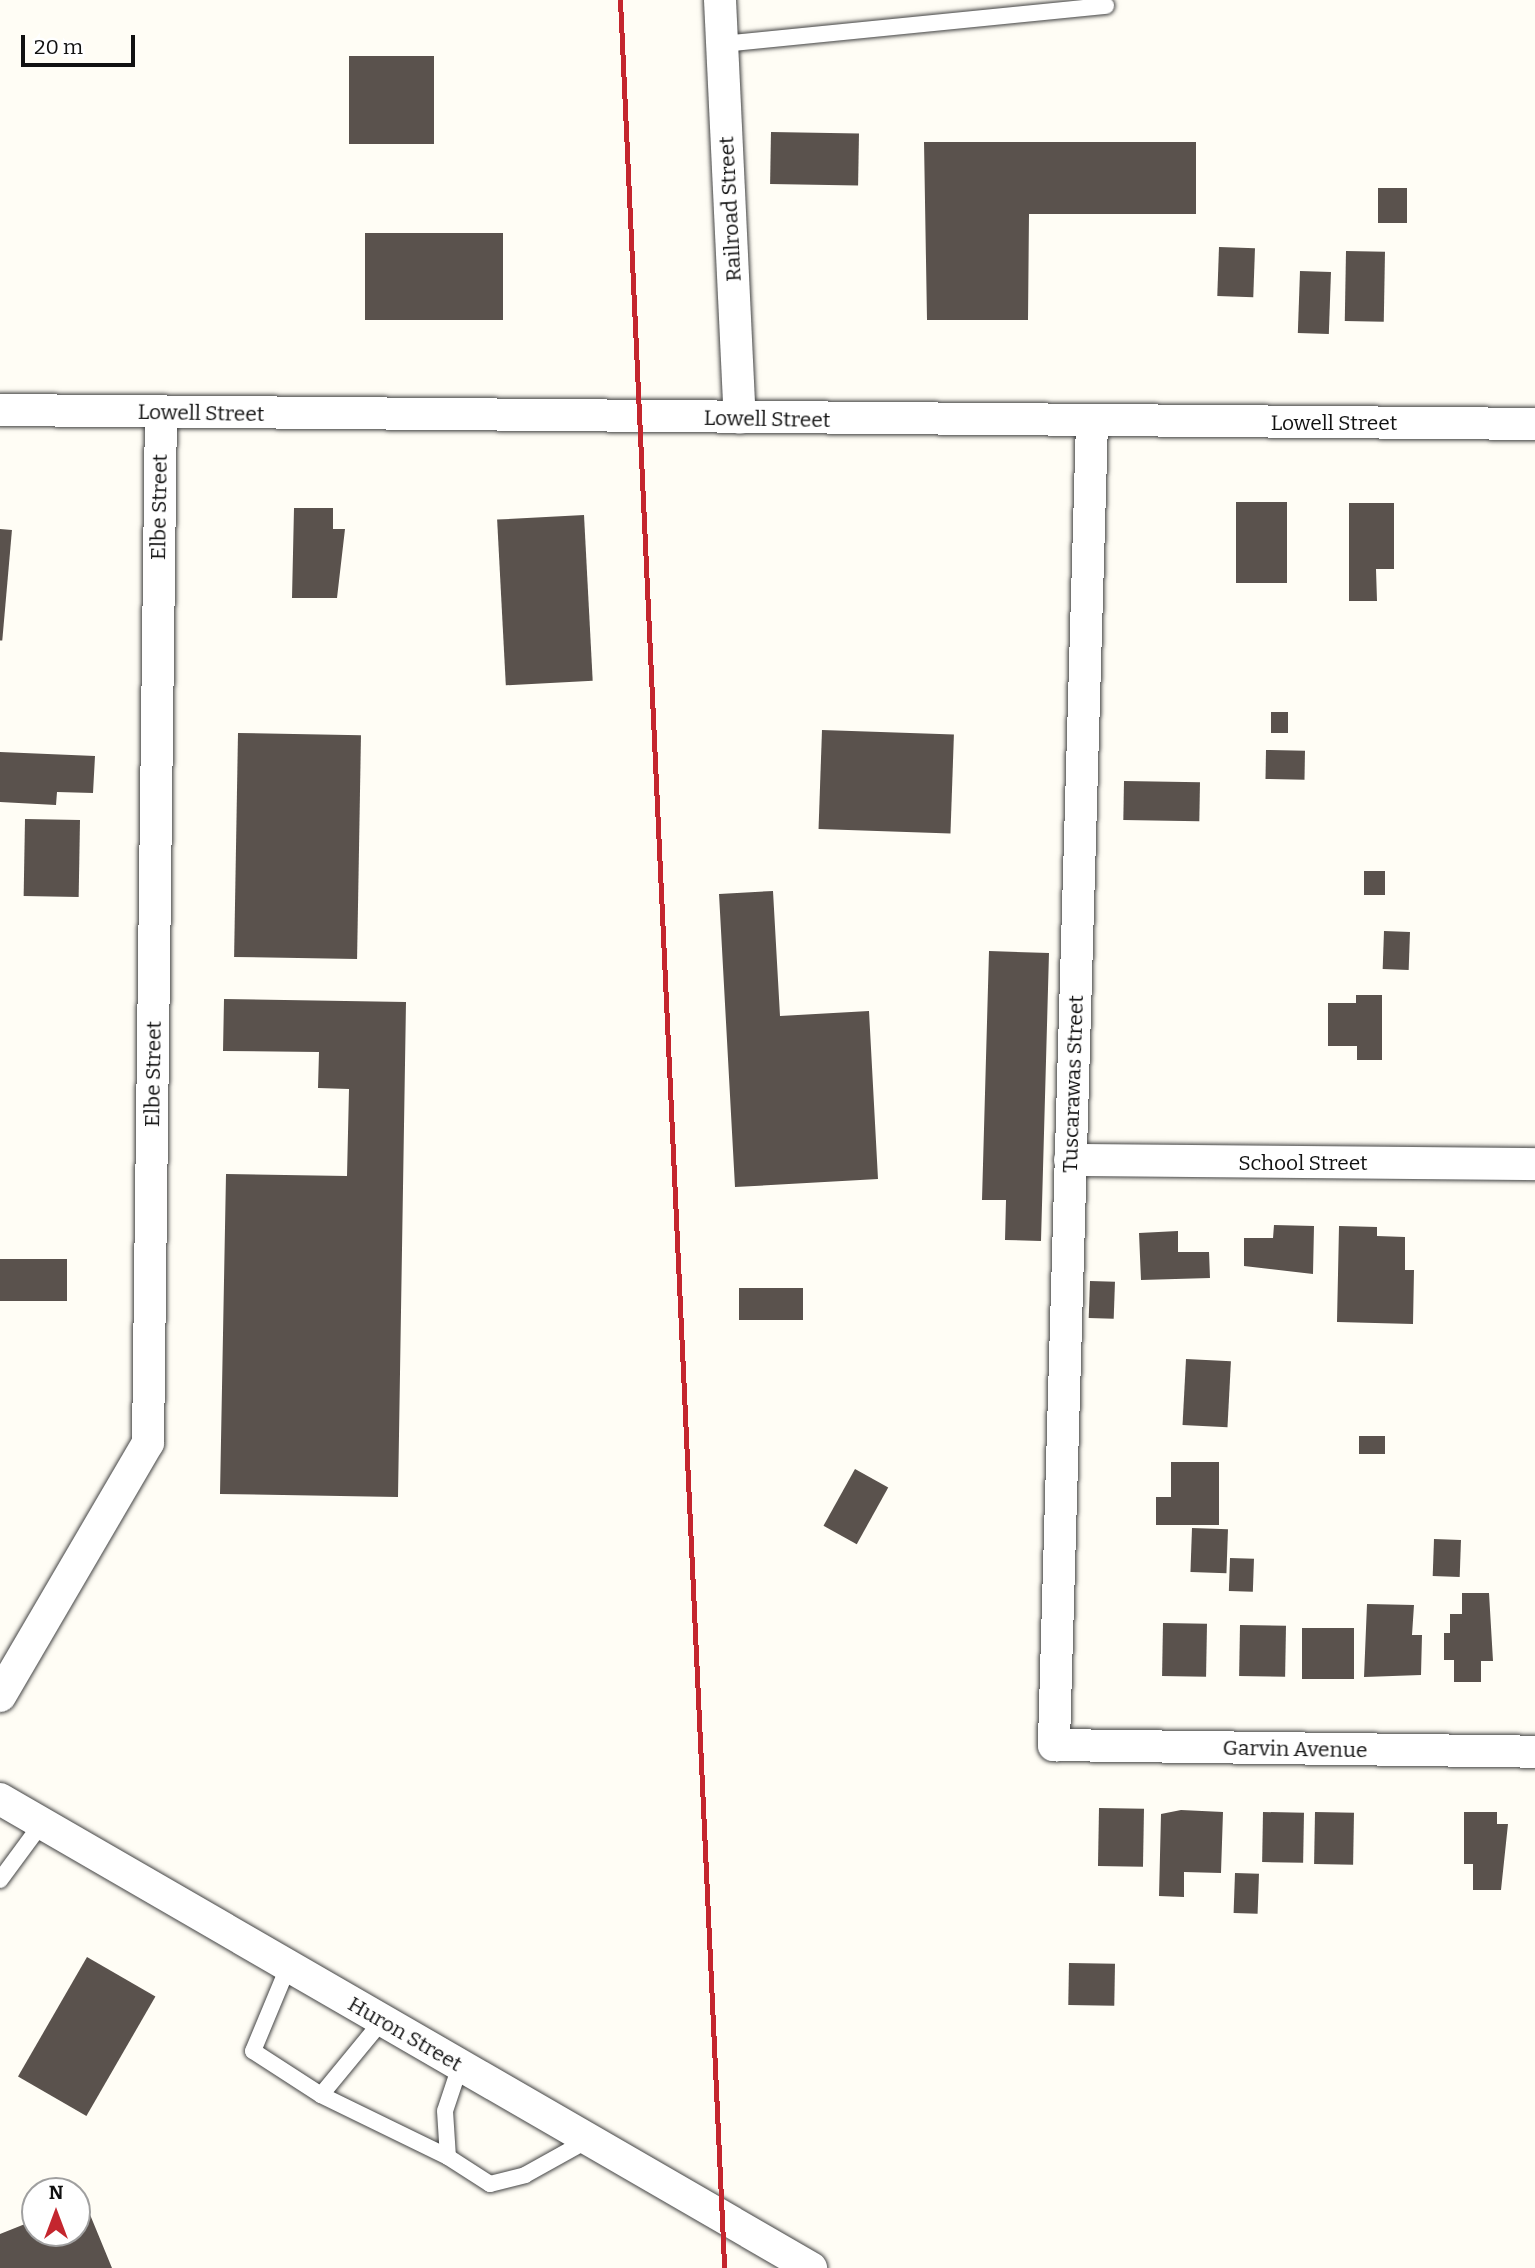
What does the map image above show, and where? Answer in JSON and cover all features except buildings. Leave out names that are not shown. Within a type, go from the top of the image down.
[{"type":"street","name":"Railroad Street","points":[[720,0],[740,418]]},
{"type":"street","name":"Lowell Street","points":[[0,410],[1535,424]]},
{"type":"street","name":"Elbe Street","points":[[0,1696],[148,1443],[160,412]]},
{"type":"street","name":"Tuscarawas Street","points":[[1054,1745],[1091,422]]},
{"type":"street","name":"School Street","points":[[1070,1160],[1535,1164]]},
{"type":"street","name":"Garvin Avenue","points":[[1054,1745],[1535,1752]]},
{"type":"street","name":"Huron Street","points":[[0,1799],[811,2268]]},
{"type":"lane","points":[[723,44],[1106,6]]},
{"type":"lane","points":[[0,1880],[42,1823]]},
{"type":"lane","points":[[288,1967],[253,2051],[321,2095],[447,2157],[490,2184],[525,2175],[588,2140]]},
{"type":"lane","points":[[321,2095],[382,2021]]},
{"type":"lane","points":[[447,2157],[445,2111],[460,2066]]},
{"type":"railway","points":[[620,0],[724,2268]]}]
